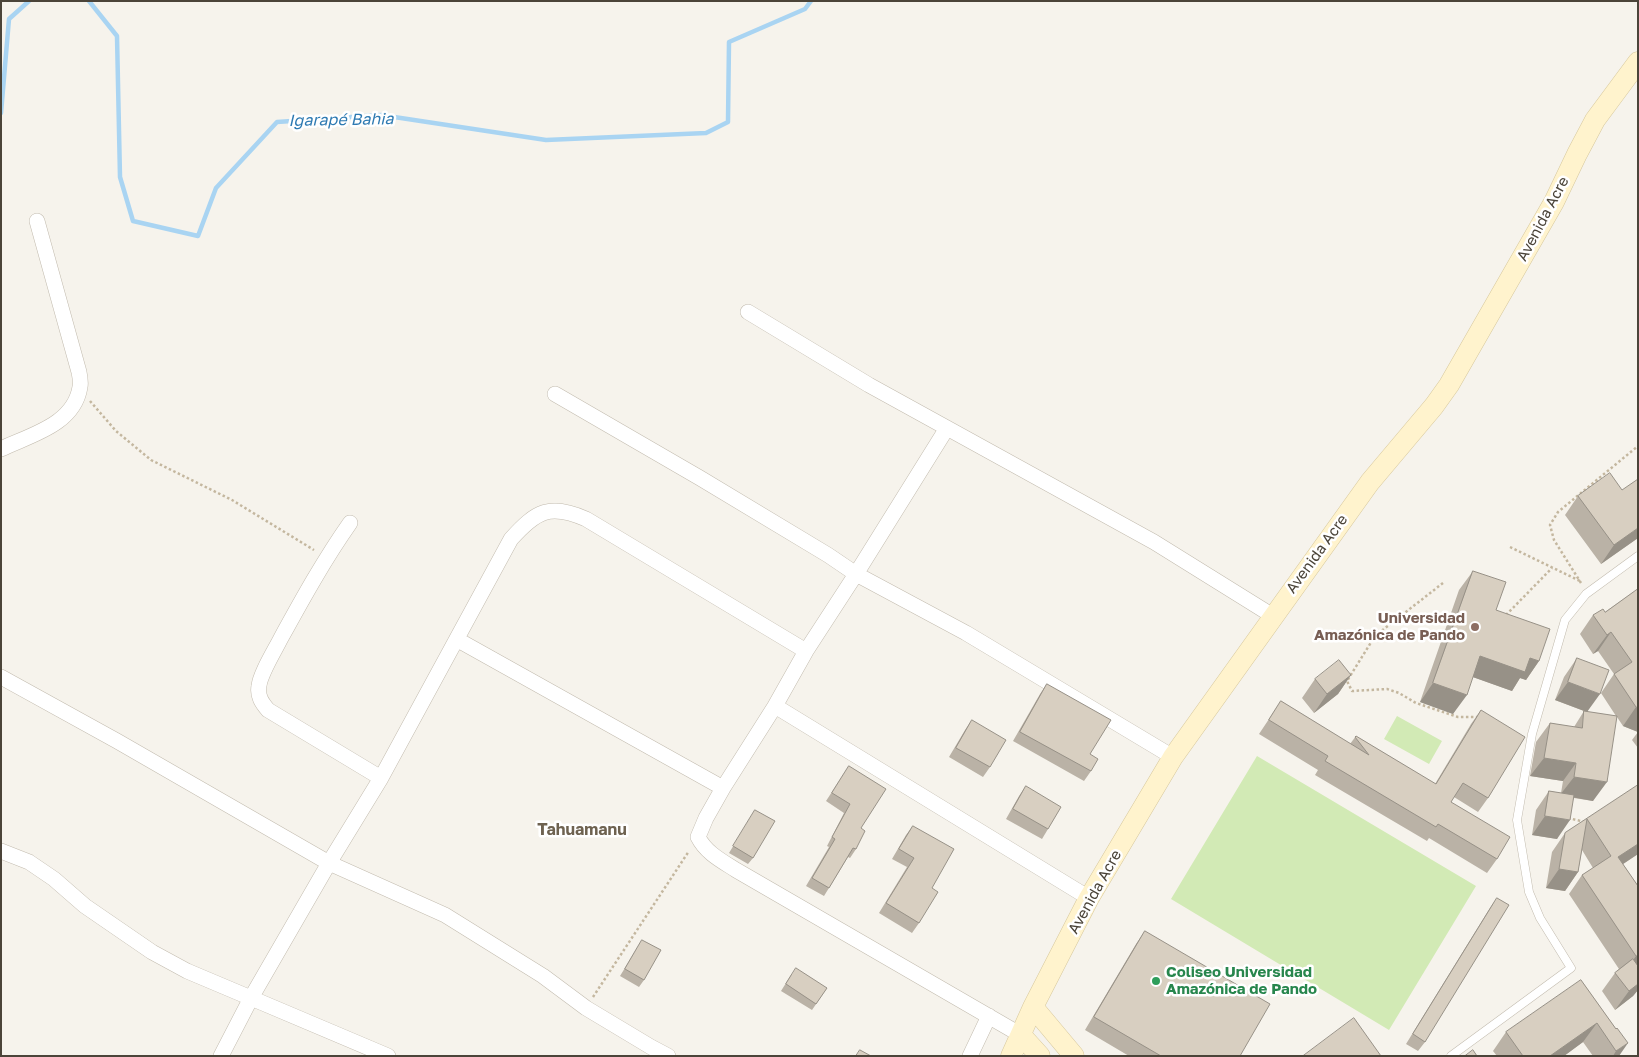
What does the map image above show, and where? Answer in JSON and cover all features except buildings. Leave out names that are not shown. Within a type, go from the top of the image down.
[{"type":"main road","name":"Avenida Acre","points":[[1011,1056],[1033,1007],[1090,898],[1173,756],[1370,482],[1434,406],[1449,385],[1554,202],[1595,120],[1638,62]]},
{"type":"main road","points":[[1033,1007],[1074,1056]]},
{"type":"main road","points":[[1021,1035],[1040,1056]]},
{"type":"street","points":[[1,450],[54,425],[73,406],[80,387],[80,372],[37,221]]},
{"type":"street","points":[[748,312],[869,385],[1154,542],[1273,616]]},
{"type":"street","points":[[555,394],[700,478],[828,555],[856,574],[966,633],[1173,756]]},
{"type":"street","points":[[947,428],[806,651],[775,706],[723,788],[698,837],[702,845],[710,853],[736,870],[1021,1035]]},
{"type":"street","points":[[220,1056],[251,998],[381,778],[458,640],[511,539],[526,523],[537,515],[559,510],[569,512],[605,530],[806,651]]},
{"type":"street","points":[[350,523],[326,557],[272,656],[259,685],[259,696],[268,710],[381,778]]},
{"type":"street","points":[[458,640],[723,788]]},
{"type":"street","points":[[1,677],[134,751],[329,864],[445,915],[543,976],[586,1008],[650,1048],[668,1056]]},
{"type":"street","points":[[775,706],[1090,898]]},
{"type":"street","points":[[3,854],[29,862],[85,906],[152,952],[187,971],[388,1056]]},
{"type":"street","points":[[970,1056],[988,1016]]},
{"type":"lane","points":[[1451,1056],[1571,968],[1540,918],[1529,892],[1517,820],[1532,734],[1565,620],[1586,594],[1638,556]]},
{"type":"path","points":[[80,387],[116,431],[150,460],[232,500],[326,557]]},
{"type":"path","points":[[1586,594],[1581,582],[1554,540],[1550,525],[1558,512],[1638,446]]},
{"type":"path","points":[[1510,546],[1581,582]]},
{"type":"path","points":[[1502,615],[1508,614],[1552,568]]},
{"type":"path","points":[[1443,583],[1375,636],[1347,681],[1352,691],[1387,689],[1399,693],[1416,703],[1458,717],[1478,715],[1486,719]]},
{"type":"path","points":[[1566,818],[1594,824]]},
{"type":"path","points":[[586,1008],[698,837]]},
{"type":"green space","points":[[1397,716],[1442,741],[1429,764],[1384,739]]},
{"type":"green space","points":[[1257,756],[1476,886],[1389,1030],[1171,899]]},
{"type":"waterway","name":"Igarapé Bahia","points":[[1,113],[9,19],[29,1]]},
{"type":"waterway","name":"Igarapé Bahia","points":[[89,1],[117,36],[120,177],[133,221],[198,236],[216,188],[277,122],[381,115],[546,140],[706,133],[728,122],[729,42],[805,9],[811,1]]},
{"type":"place","name":"Universidad Amazónica de Pando","points":[[1475,627]]},
{"type":"place","name":"Coliseo Universidad Amazónica de Pando","points":[[1156,981]]},
{"type":"district","name":"Tahuamanu","points":[[582,830]]}]
